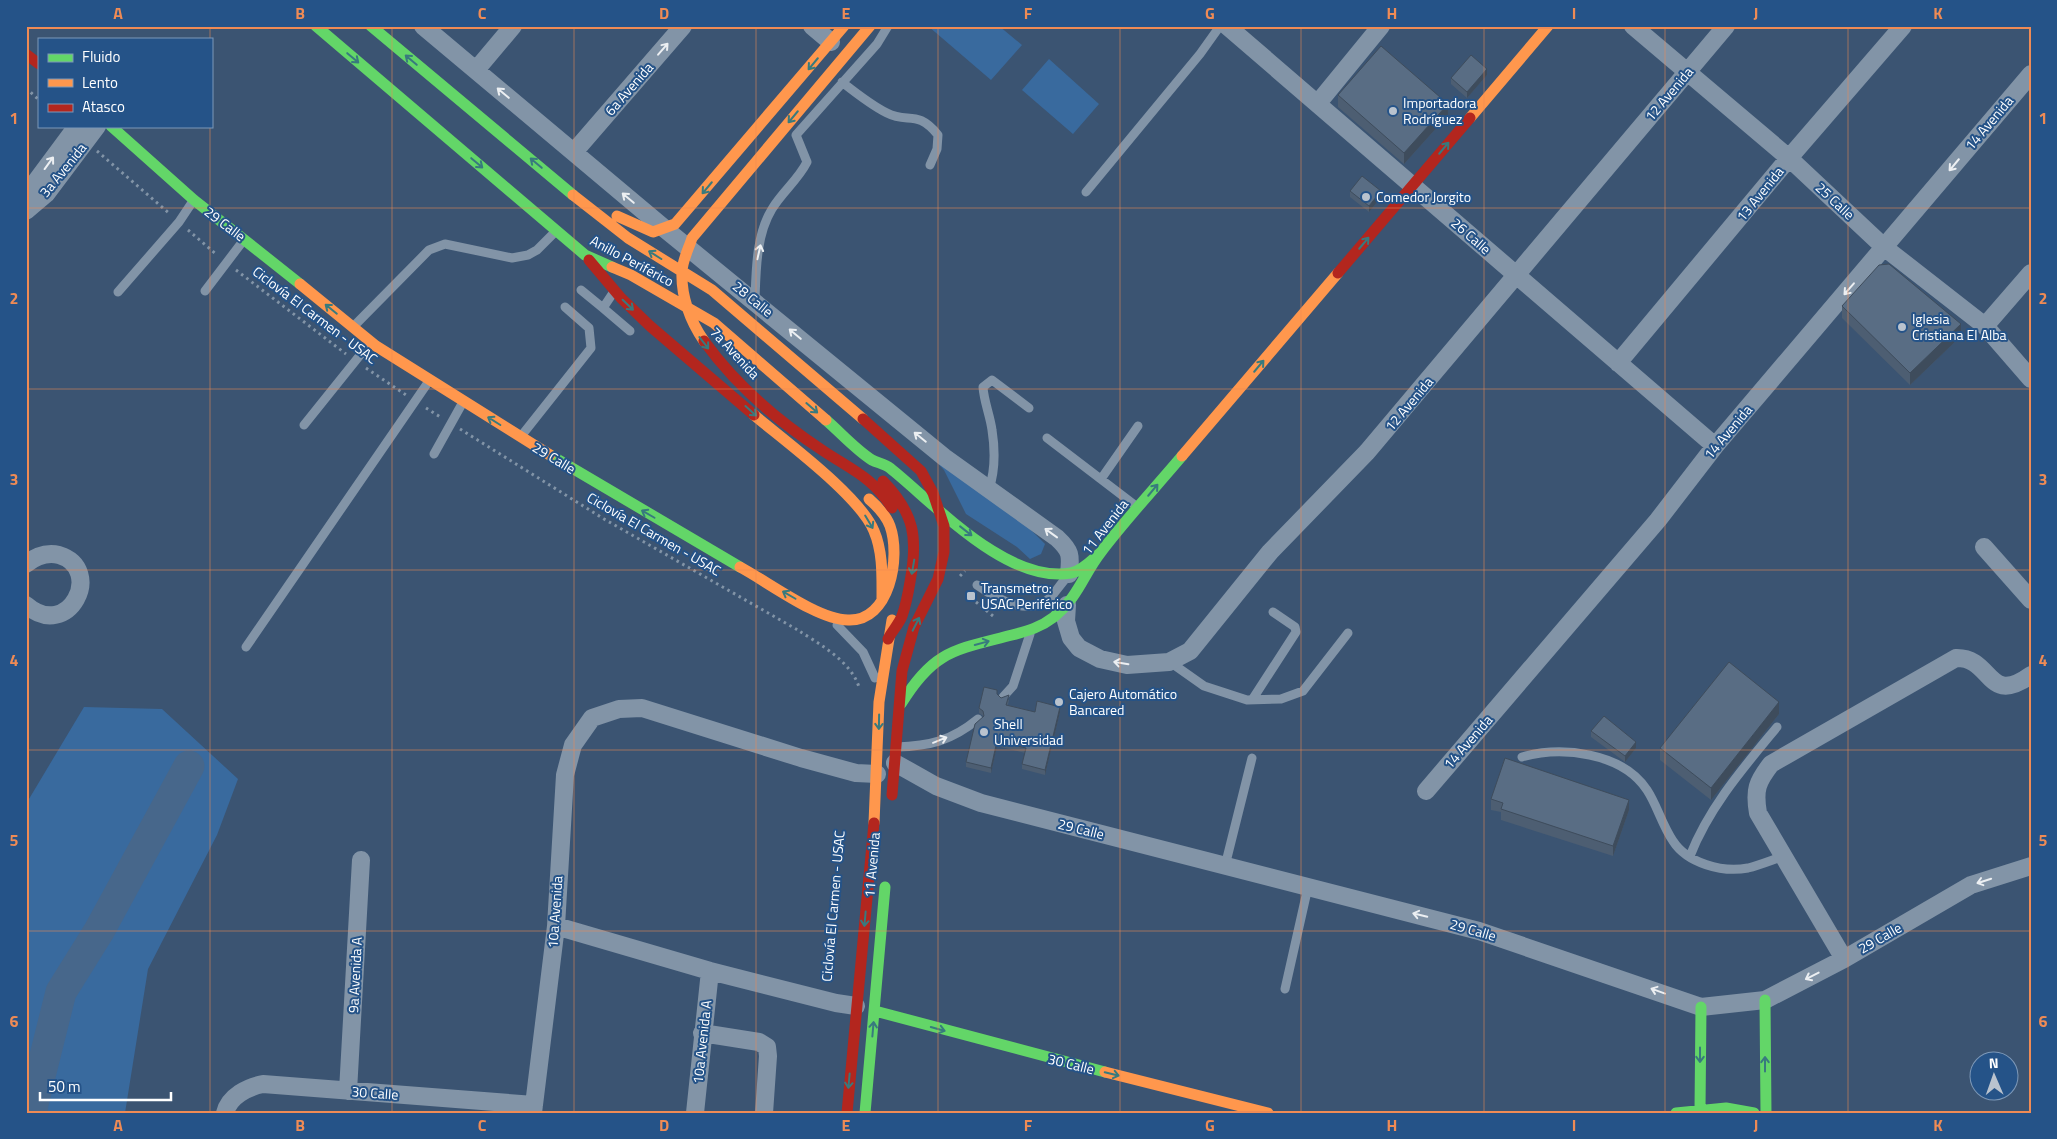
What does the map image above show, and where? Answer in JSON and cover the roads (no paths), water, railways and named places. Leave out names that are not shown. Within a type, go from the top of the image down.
[{"type":"main road","name":"Anillo Periférico","points":[[316,26],[585,255],[630,275],[714,323],[872,460],[888,467],[980,542],[1016,564],[1040,573],[1069,574]]},
{"type":"main road","name":"Anillo Periférico","points":[[370,26],[573,195],[628,238],[712,290],[829,389],[921,471],[940,511],[944,526],[944,552],[938,580],[914,627],[902,671],[900,706]]},
{"type":"main road","points":[[573,195],[642,229],[653,232],[665,229],[684,215],[844,26]]},
{"type":"main road","name":"7a Avenida","points":[[870,26],[692,238],[683,258],[682,278],[687,311],[697,334],[717,359],[743,385],[824,452],[846,464],[890,504],[901,526],[902,567],[888,639]]},
{"type":"main road","name":"11 Avenida","points":[[892,802],[900,706],[925,668],[936,658],[968,646],[1031,630],[1052,618],[1067,604],[1083,586],[1099,554],[1548,26]]},
{"type":"main road","points":[[26,54],[38,63]]},
{"type":"main road","name":"29 Calle","points":[[113,128],[194,200],[245,238],[352,327],[371,342],[430,381],[520,437],[831,619],[860,620],[870,615],[882,599],[890,579],[893,560],[893,542],[890,527],[879,509],[824,452]]},
{"type":"main road","points":[[585,255],[615,291],[672,346],[737,400],[862,510],[869,520],[881,548],[882,599]]},
{"type":"main road","points":[[872,460],[876,474],[904,504],[915,535],[914,564],[906,602],[902,617],[888,639]]},
{"type":"main road","points":[[1069,574],[1085,566],[1099,554]]},
{"type":"main road","name":"11 Avenida","points":[[846,1113],[877,774],[879,702],[888,639]]},
{"type":"main road","name":"11 Avenida","points":[[865,1113],[886,872]]},
{"type":"main road","points":[[1765,1000],[1766,1113]]},
{"type":"main road","points":[[1700,1007],[1700,1110]]},
{"type":"main road","name":"30 Calle","points":[[874,1011],[971,1038],[1268,1113]]},
{"type":"main road","points":[[1676,1113],[1700,1110],[1754,1113]]},
{"type":"street","name":"28 Calle","points":[[423,26],[665,229],[755,300],[944,457],[1066,546],[1071,555],[1069,574]]},
{"type":"street","points":[[476,70],[513,26]]},
{"type":"street","name":"6a Avenida","points":[[574,152],[683,26]]},
{"type":"street","points":[[812,26],[831,42]]},
{"type":"street","name":"26 Calle","points":[[1227,26],[1714,446]]},
{"type":"street","points":[[1318,103],[1381,26]]},
{"type":"street","name":"25 Calle","points":[[1633,26],[1789,158],[1885,248],[1985,326],[2031,379]]},
{"type":"street","name":"12 Avenida","points":[[1067,604],[1066,620],[1071,638],[1079,648],[1100,659],[1126,665],[1169,662],[1190,651],[1270,552],[1367,452],[1726,26]]},
{"type":"street","name":"13 Avenida","points":[[1618,363],[1789,158],[1903,26]]},
{"type":"street","name":"14 Avenida","points":[[1426,791],[1658,520],[1714,446],[1885,248],[2031,74]]},
{"type":"street","name":"3a Avenida","points":[[26,202],[31,188],[81,134],[92,128]]},
{"type":"street","name":"3a Avenida","points":[[26,210],[46,194],[81,134]]},
{"type":"street","points":[[1985,326],[2031,273]]},
{"type":"street","points":[[1984,547],[2031,600]]},
{"type":"street","points":[[26,563],[44,554],[62,556],[76,569],[81,588],[72,606],[55,615],[36,612],[26,605]]},
{"type":"street","points":[[1844,959],[1758,813],[1755,797],[1759,780],[1771,764],[1956,658],[1967,658],[1977,663],[1988,678],[1999,686],[2011,686],[2031,675]]},
{"type":"street","name":"10a Avenida","points":[[534,1109],[556,926],[565,775],[573,745],[592,718],[619,709],[642,708],[801,758],[856,773],[877,774]]},
{"type":"street","name":"29 Calle","points":[[896,755],[936,786],[981,803],[1479,931],[1700,1007],[1765,1000],[1844,959],[1971,885],[2031,866]]},
{"type":"street","name":"9a Avenida A","points":[[348,1091],[362,860]]},
{"type":"street","points":[[556,926],[710,971],[836,1003],[856,1006]]},
{"type":"street","name":"10a Avenida A","points":[[694,1113],[710,971]]},
{"type":"street","points":[[702,1033],[759,1042],[766,1047],[768,1056],[764,1113]]},
{"type":"street","name":"30 Calle","points":[[225,1111],[243,1091],[258,1085],[348,1091],[534,1109]]},
{"type":"lane","points":[[755,300],[757,258],[766,220],[772,208],[801,174],[806,162],[796,140],[796,135],[877,44],[888,26]]},
{"type":"lane","points":[[1086,192],[1200,54],[1220,26]]},
{"type":"lane","points":[[842,82],[889,114],[914,117],[930,125],[938,135],[937,149],[930,165]]},
{"type":"lane","points":[[118,292],[178,222],[194,200]]},
{"type":"lane","points":[[352,327],[429,250],[445,244],[512,258],[528,255],[537,250],[556,231]]},
{"type":"lane","points":[[205,291],[245,238]]},
{"type":"lane","points":[[581,290],[630,331]]},
{"type":"lane","points":[[603,308],[615,291]]},
{"type":"lane","points":[[520,437],[591,348],[589,328],[565,307]]},
{"type":"lane","points":[[304,425],[357,362],[371,342]]},
{"type":"lane","points":[[989,489],[994,475],[992,429],[984,403],[983,387],[992,380],[1029,408]]},
{"type":"lane","points":[[246,646],[414,401],[430,381]]},
{"type":"lane","points":[[434,454],[450,422],[463,402]]},
{"type":"lane","points":[[1101,479],[1138,426]]},
{"type":"lane","points":[[1047,438],[1139,508]]},
{"type":"lane","points":[[978,585],[1007,603],[1036,605],[1049,598],[1069,574]]},
{"type":"lane","points":[[1252,700],[1296,632],[1295,627],[1273,612]]},
{"type":"lane","points":[[831,619],[863,652],[871,665],[879,702]]},
{"type":"lane","points":[[1003,697],[1013,686],[1031,630]]},
{"type":"lane","points":[[1169,662],[1204,686],[1247,700],[1281,699],[1303,690],[1348,633]]},
{"type":"lane","points":[[896,755],[926,746],[964,730],[978,719]]},
{"type":"lane","points":[[1690,856],[1698,835],[1718,802],[1777,727]]},
{"type":"lane","points":[[1522,757],[1537,753],[1568,751],[1599,757],[1625,770],[1646,788],[1673,842],[1690,856],[1707,865],[1734,869],[1747,868],[1784,856]]},
{"type":"lane","points":[[1225,866],[1252,758]]},
{"type":"lane","points":[[1285,989],[1308,887]]},
{"type":"waterway","points":[[32,1113],[61,992],[99,931],[189,766]]},
{"type":"place","name":"Importadora Rodríguez","points":[[1393,111]]},
{"type":"place","name":"Comedor Jorgito","points":[[1366,197]]},
{"type":"place","name":"Iglesia Cristiana El Alba","points":[[1902,327]]},
{"type":"place","name":"Transmetro: USAC Periférico","points":[[971,596]]},
{"type":"place","name":"Cajero Automático Bancared","points":[[1059,702]]},
{"type":"place","name":"Shell Universidad","points":[[984,732]]}]
